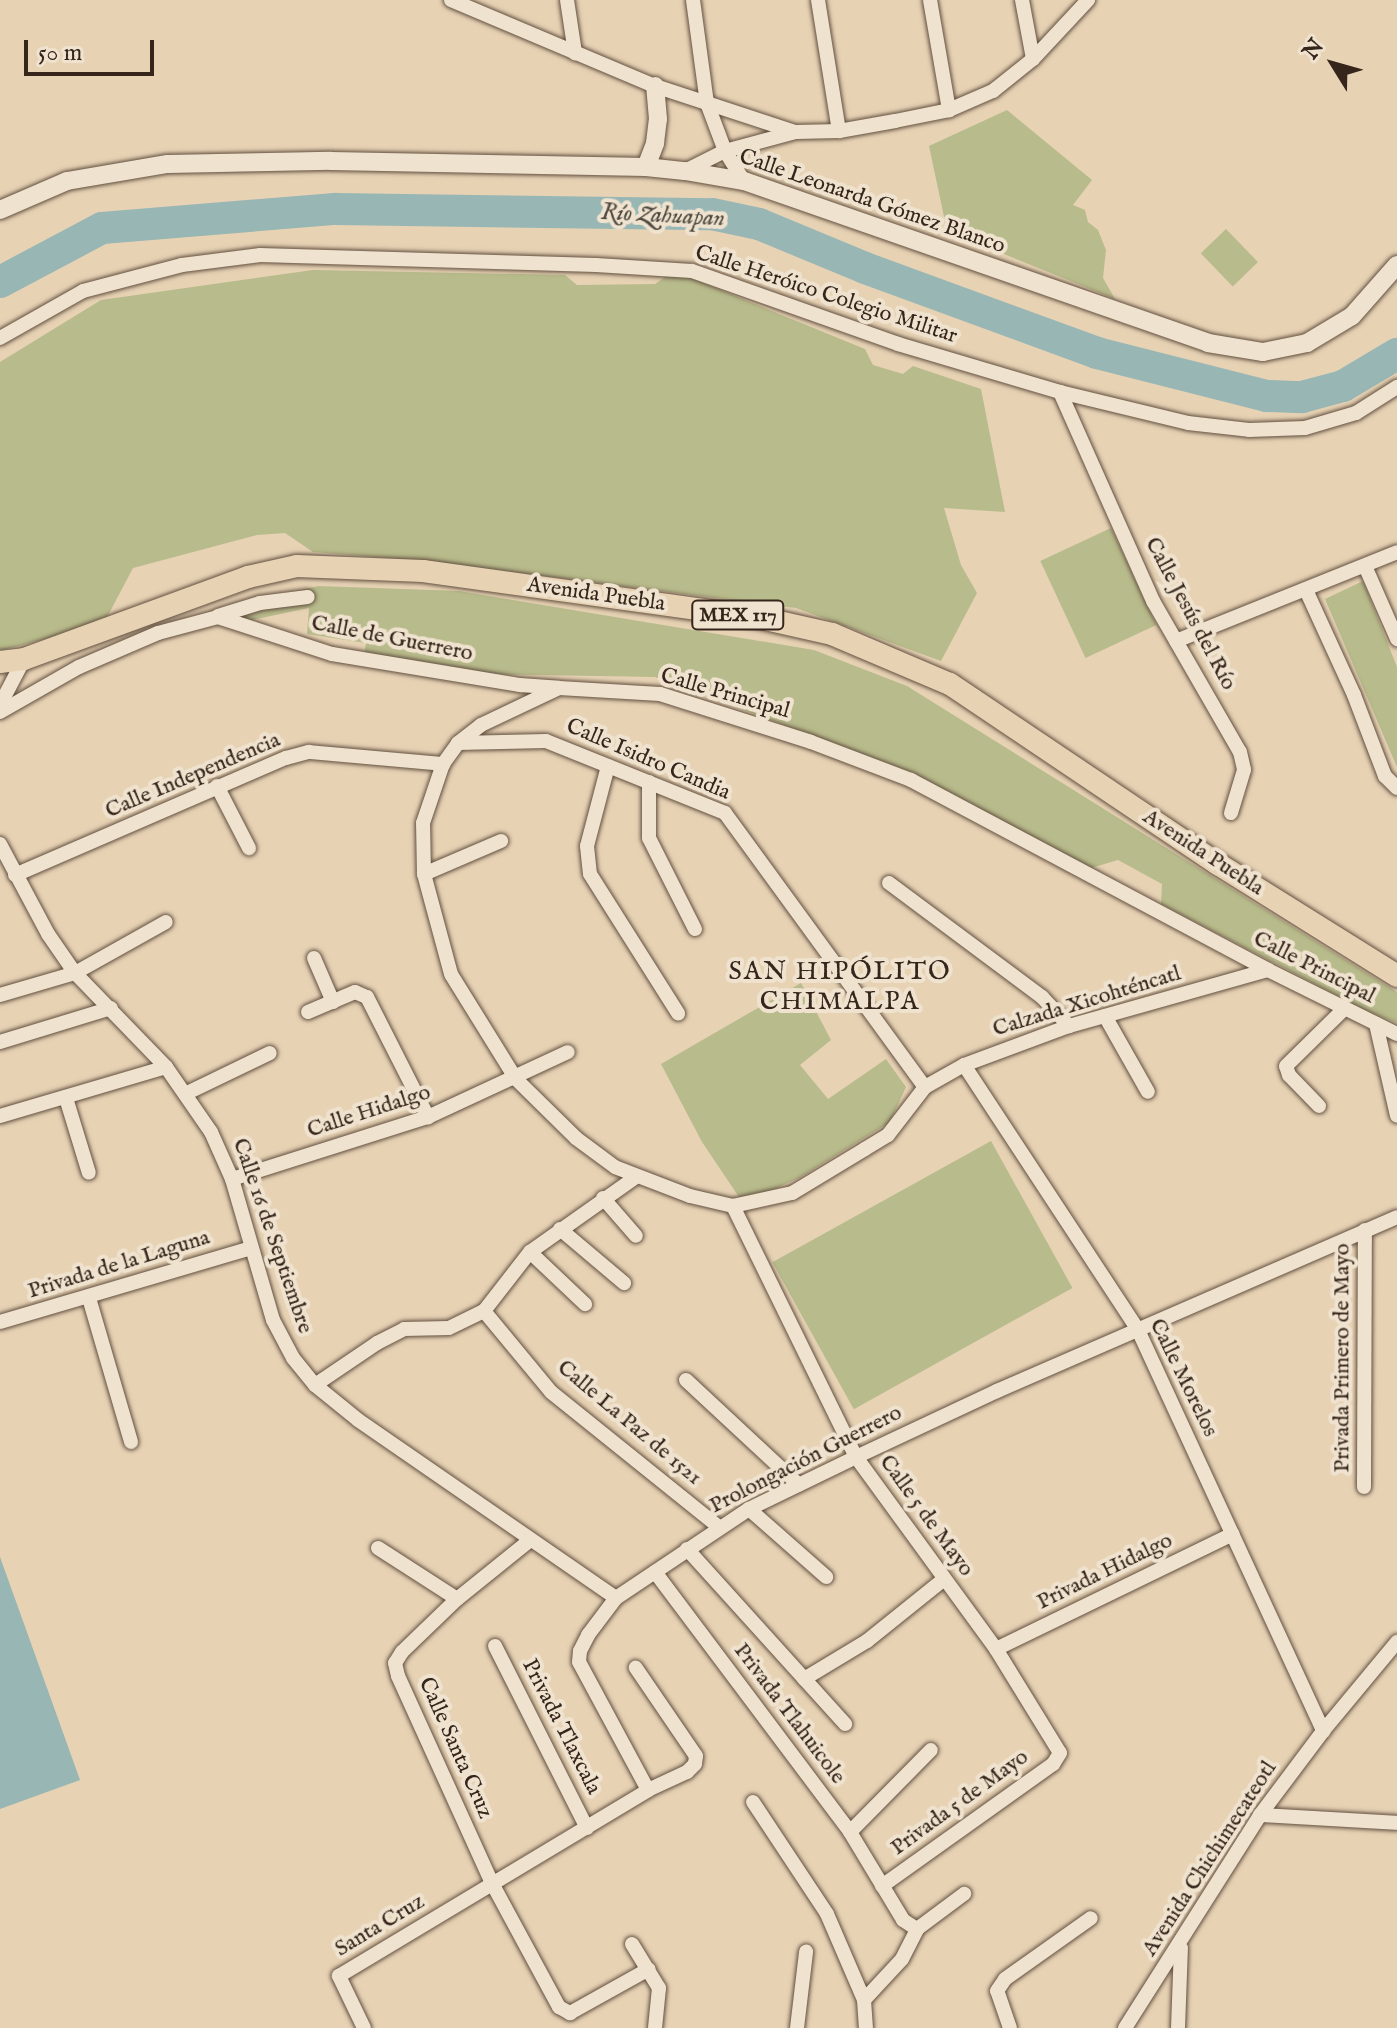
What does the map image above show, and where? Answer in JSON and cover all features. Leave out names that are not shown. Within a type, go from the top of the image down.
[{"type":"main road","name":"Avenida Puebla","points":[[0,662],[24,659],[248,577],[297,566],[423,571],[761,618],[832,634],[950,684],[1218,864],[1397,976]]},
{"type":"street","points":[[451,0],[655,86],[796,132]]},
{"type":"street","points":[[567,0],[575,53]]},
{"type":"street","points":[[693,0],[707,103],[725,151],[744,181]]},
{"type":"street","points":[[818,0],[839,131]]},
{"type":"street","points":[[930,0],[949,110]]},
{"type":"street","points":[[1022,0],[1033,59]]},
{"type":"street","points":[[685,171],[725,151],[796,132],[839,131],[949,110],[993,91],[1033,59],[1088,0]]},
{"type":"street","points":[[646,167],[655,143],[658,119],[655,86]]},
{"type":"street","name":"Calle Leonarda Gómez Blanco","points":[[0,210],[67,181],[168,164],[331,161],[646,167],[685,171],[744,181],[1208,343],[1263,352],[1307,343],[1352,316],[1392,272],[1397,257]]},
{"type":"street","name":"Calle Heróico Colegio Militar","points":[[0,338],[83,291],[182,265],[260,255],[596,265],[692,271],[898,344],[1060,392],[1188,423],[1249,430],[1305,428],[1356,413],[1397,387]]},
{"type":"street","name":"Calle Jesús del Río","points":[[1060,392],[1153,601],[1240,752],[1244,770],[1231,813]]},
{"type":"street","points":[[1176,641],[1397,552]]},
{"type":"street","points":[[1365,566],[1397,639]]},
{"type":"street","points":[[1306,590],[1354,695],[1385,776],[1397,788]]},
{"type":"street","points":[[0,712],[79,667],[158,633],[260,603],[308,597]]},
{"type":"street","name":"Calle de Guerrero","points":[[218,617],[332,654],[520,685],[559,688]]},
{"type":"street","points":[[0,705],[24,659]]},
{"type":"street","name":"Calle Principal","points":[[925,1087],[888,1135],[792,1193],[733,1206],[690,1196],[615,1167],[576,1138],[516,1079],[451,974],[424,874],[423,823],[443,764],[458,743],[481,725],[559,688],[660,694],[811,742],[911,780],[1268,970],[1397,1034]]},
{"type":"street","name":"Calle Isidro Candia","points":[[458,743],[546,741],[725,813],[925,1087]]},
{"type":"street","name":"Calle Independencia","points":[[15,875],[217,786],[309,752],[443,764]]},
{"type":"street","points":[[608,766],[587,846],[590,874],[678,1013]]},
{"type":"street","points":[[649,782],[649,838],[695,929]]},
{"type":"street","points":[[217,786],[249,848]]},
{"type":"street","points":[[424,874],[501,841]]},
{"type":"street","name":"Calle 16 de Septiembre","points":[[0,844],[15,875],[75,973],[166,1067],[211,1132],[232,1179],[273,1320],[293,1358],[315,1385],[529,1541],[616,1598]]},
{"type":"street","points":[[889,883],[1042,997],[1069,1026]]},
{"type":"street","points":[[0,995],[75,973],[166,922]]},
{"type":"street","points":[[314,958],[333,1002]]},
{"type":"street","name":"Calzada Xicohténcatl","points":[[925,1087],[964,1065],[1069,1026],[1268,970]]},
{"type":"street","points":[[308,1012],[355,992],[367,997],[428,1117]]},
{"type":"street","points":[[0,1042],[111,1008]]},
{"type":"street","points":[[1319,1106],[1289,1075],[1286,1066],[1344,1009]]},
{"type":"street","points":[[1105,1016],[1148,1092]]},
{"type":"street","points":[[1376,1024],[1397,1116]]},
{"type":"street","name":"Calle Hidalgo","points":[[232,1179],[428,1117],[516,1079],[568,1052]]},
{"type":"street","points":[[185,1094],[270,1053]]},
{"type":"street","name":"Calle Morelos","points":[[964,1065],[1138,1330],[1323,1731]]},
{"type":"street","points":[[0,1116],[166,1067]]},
{"type":"street","points":[[66,1098],[89,1173]]},
{"type":"street","points":[[315,1385],[377,1343],[404,1329],[449,1328],[484,1311],[530,1252],[636,1177]]},
{"type":"street","points":[[603,1198],[636,1236]]},
{"type":"street","name":"Calle 5 de Mayo","points":[[733,1206],[856,1457],[996,1649],[1060,1753]]},
{"type":"street","name":"Prolongación Guerrero","points":[[648,1790],[579,1662],[580,1651],[588,1635],[616,1598],[749,1509],[856,1457],[1397,1217]]},
{"type":"street","points":[[560,1229],[624,1283]]},
{"type":"street","name":"Privada Primero de Mayo","points":[[1364,1487],[1365,1230]]},
{"type":"street","name":"Privada de la Laguna","points":[[0,1322],[251,1248]]},
{"type":"street","points":[[530,1252],[585,1304]]},
{"type":"street","points":[[89,1298],[131,1442]]},
{"type":"street","name":"Calle La Paz de 1521","points":[[484,1311],[551,1392],[719,1527]]},
{"type":"street","points":[[686,1380],[799,1485]]},
{"type":"street","points":[[749,1509],[826,1577]]},
{"type":"street","name":"Privada Hidalgo","points":[[996,1649],[1233,1534]]},
{"type":"street","name":"Calle Santa Cruz","points":[[493,1885],[395,1663],[457,1599],[529,1541]]},
{"type":"street","points":[[378,1548],[457,1599]]},
{"type":"street","points":[[687,1549],[845,1724]]},
{"type":"street","name":"Privada Tlahuicole","points":[[655,1572],[850,1832],[903,1920],[917,1929]]},
{"type":"street","points":[[804,1679],[867,1641],[944,1579]]},
{"type":"street","name":"Avenida Chichimecateotl","points":[[1125,2028],[1181,1946],[1260,1815],[1323,1731],[1397,1642]]},
{"type":"street","name":"Privada Tlaxcala","points":[[495,1646],[587,1828]]},
{"type":"street","points":[[636,1668],[696,1756],[695,1764],[687,1772],[648,1790],[493,1885],[564,2011],[570,2013],[649,1969]]},
{"type":"street","name":"Privada 5 de Mayo","points":[[850,1832],[931,1750]]},
{"type":"street","name":"Privada 5 de Mayo","points":[[882,1886],[1053,1764],[1060,1753]]},
{"type":"street","points":[[753,1802],[827,1914],[864,2000],[866,2028]]},
{"type":"street","points":[[1260,1815],[1397,1823]]},
{"type":"street","name":"Santa Cruz","points":[[364,2028],[339,1976],[493,1885]]},
{"type":"street","points":[[864,2000],[902,1959],[917,1929],[964,1894]]},
{"type":"street","points":[[1010,2028],[999,2005],[997,1991],[1005,1979],[1091,1918]]},
{"type":"street","points":[[632,1944],[659,1988],[655,2028]]},
{"type":"street","points":[[1178,2028],[1181,1946]]},
{"type":"street","points":[[797,2028],[806,1952]]},
{"type":"green space","points":[[1007,110],[1092,180],[1073,205],[1085,210],[1088,222],[1098,230],[1106,250],[1103,278],[1115,299],[947,231],[929,146]]},
{"type":"green space","points":[[1226,229],[1258,262],[1233,286],[1201,253]]},
{"type":"green space","points":[[313,270],[565,275],[577,285],[655,284],[674,271],[865,349],[873,365],[903,374],[913,366],[981,389],[1005,512],[944,508],[961,565],[977,593],[941,661],[796,608],[426,561],[313,552],[285,533],[257,535],[133,568],[104,623],[0,651],[0,362],[101,300]]},
{"type":"green space","points":[[1111,528],[1156,625],[1086,658],[1040,561]]},
{"type":"green space","points":[[1363,581],[1397,667],[1397,767],[1325,599]]},
{"type":"green space","points":[[318,586],[459,591],[814,650],[907,686],[1397,992],[1397,1023],[1367,1011],[1161,904],[1162,884],[1118,860],[1091,868],[911,772],[655,677],[475,674],[363,661],[366,643],[307,634],[309,608],[238,623],[200,619],[257,600]]},
{"type":"green space","points":[[801,983],[831,1040],[800,1065],[828,1099],[886,1059],[906,1087],[890,1122],[799,1178],[743,1203],[702,1142],[661,1064]]},
{"type":"green space","points":[[991,1141],[1072,1288],[854,1409],[772,1262]]},
{"type":"water","points":[[0,1557],[80,1780],[0,1809]]},
{"type":"waterway","name":"Río Zahuapan","points":[[0,282],[102,228],[335,209],[712,214],[759,224],[865,268],[1097,353],[1267,396],[1302,397],[1343,386],[1397,354]]},
{"type":"district","name":"SAN HIPÓLITO CHIMALPA","points":[[840,987]]}]
